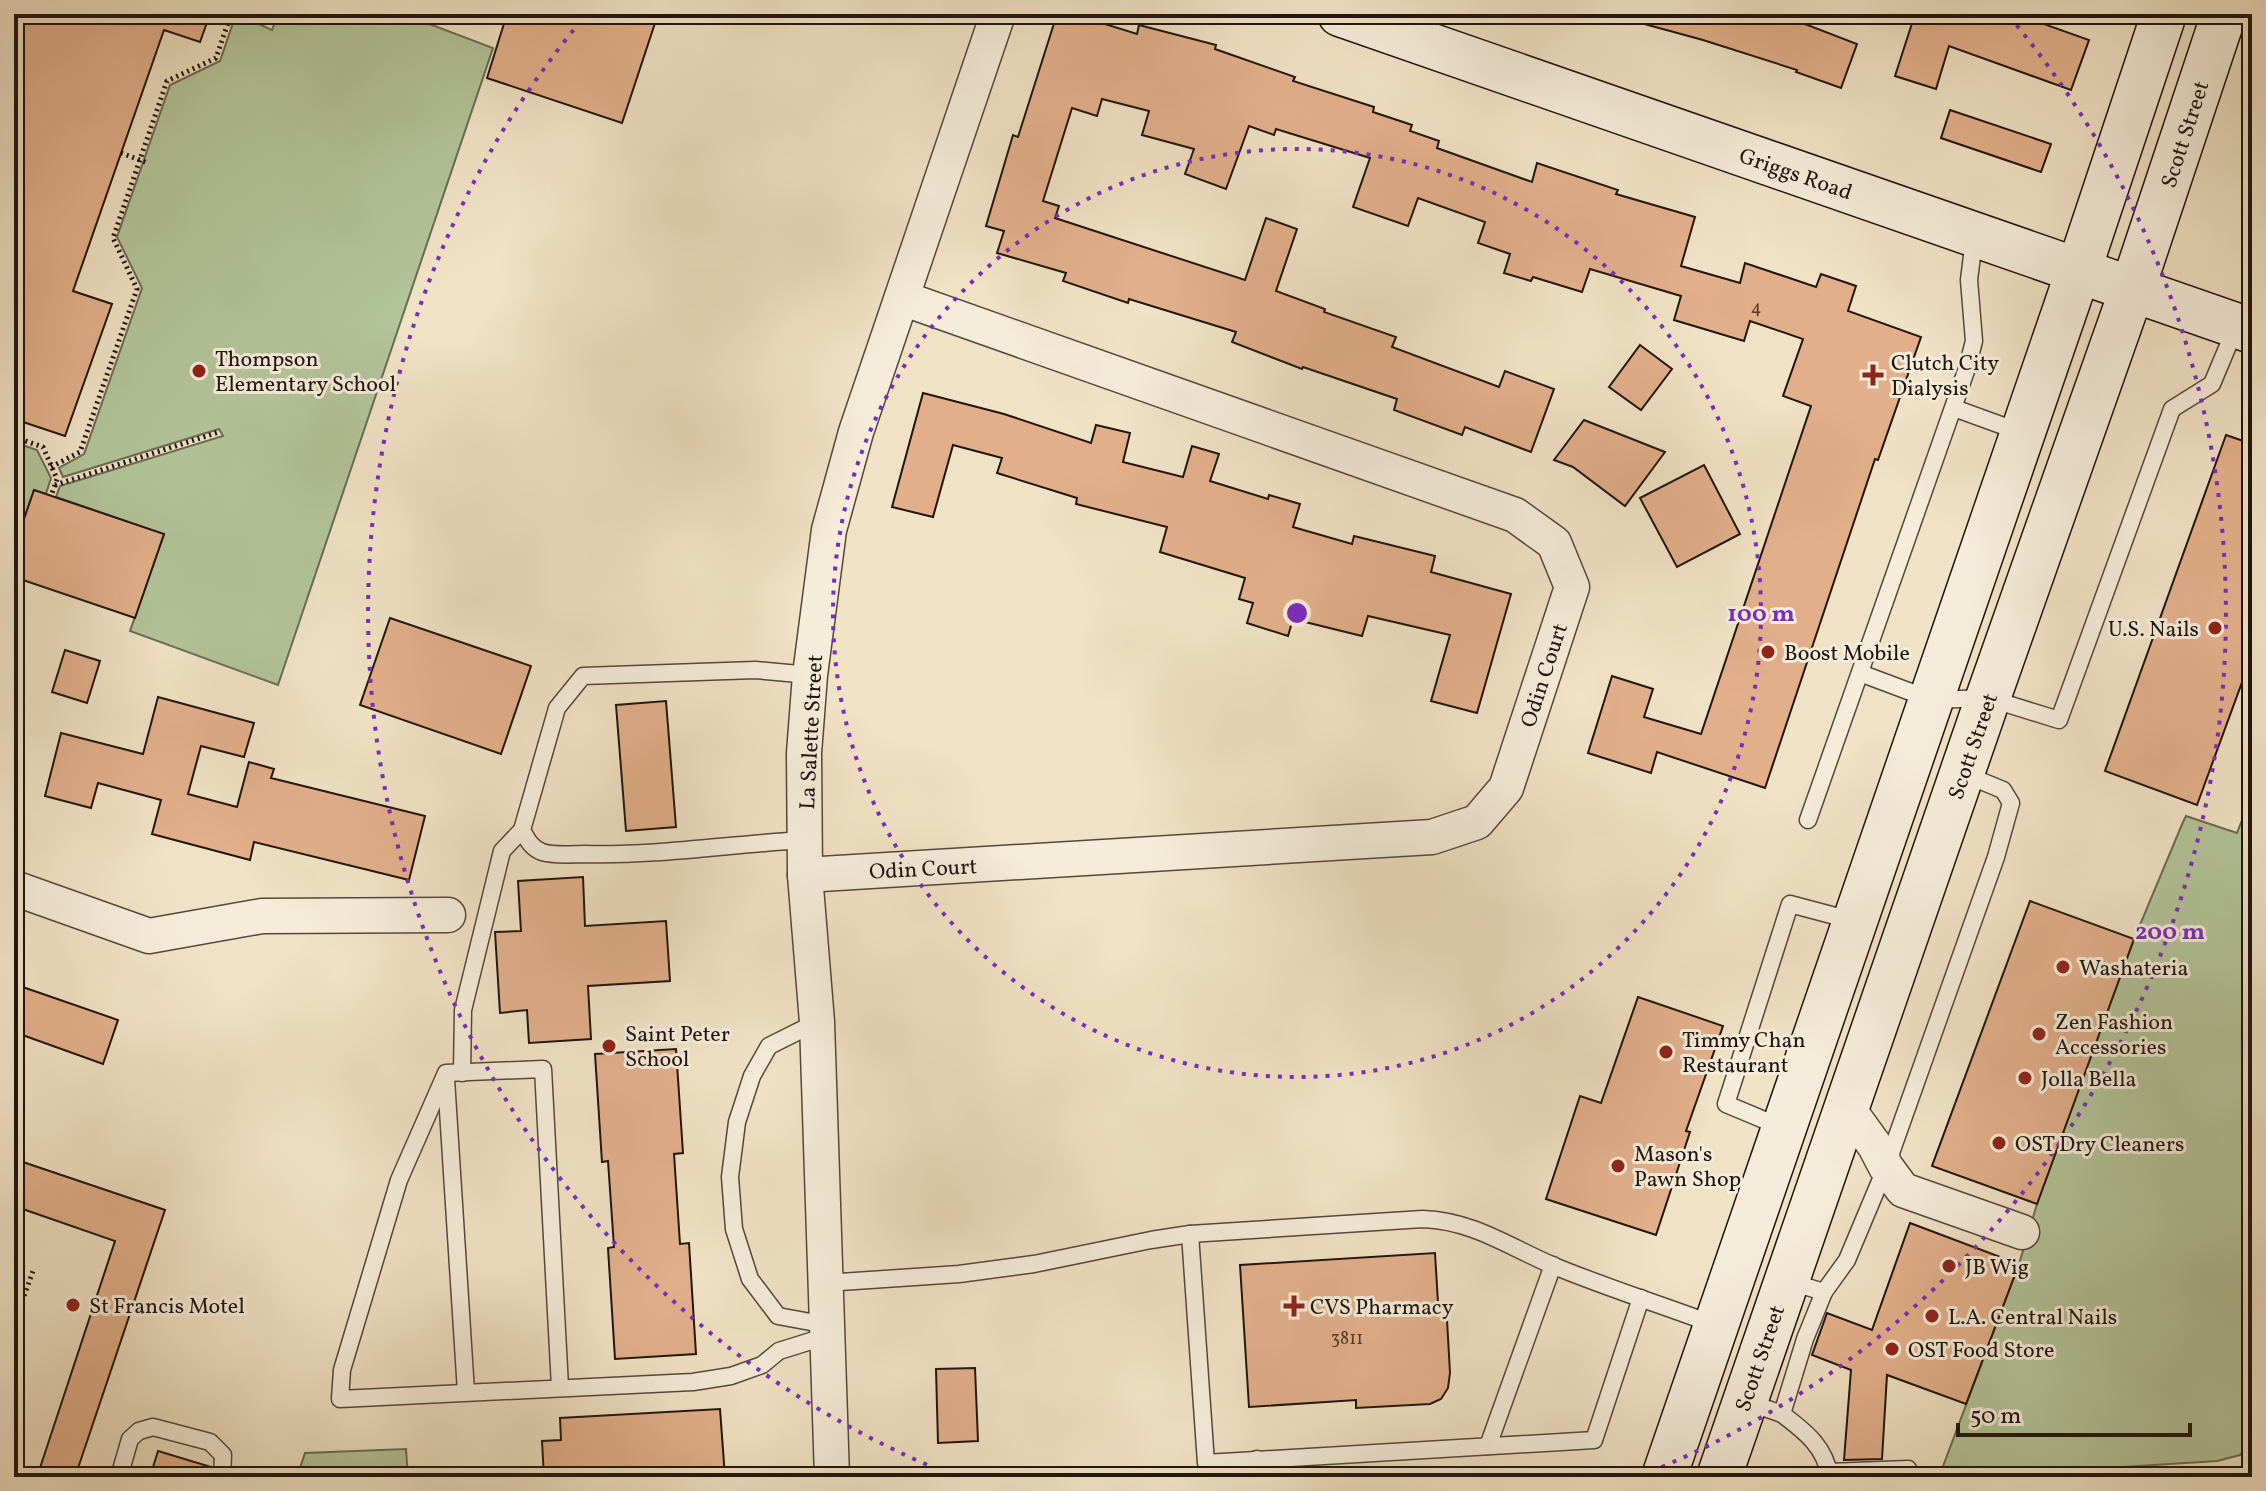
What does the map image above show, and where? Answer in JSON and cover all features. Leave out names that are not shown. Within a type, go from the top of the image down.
[{"type":"main road","name":"Griggs Road","points":[[1340,14],[2244,328]]},
{"type":"main road","points":[[1664,1477],[2164,14]]},
{"type":"main road","name":"Scott Street","points":[[1719,1477],[1764,1408],[1805,1286],[1846,1106],[2132,290],[2224,14]]},
{"type":"main road","points":[[1791,1110],[1846,1106]]},
{"type":"street","name":"La Salette Street","points":[[832,1477],[817,1022],[805,875],[804,753],[810,675],[829,530],[856,432],[998,14]]},
{"type":"street","name":"Odin Court","points":[[805,875],[1432,837],[1477,822],[1506,788],[1572,587],[1554,543],[1515,515],[902,298]]},
{"type":"street","points":[[14,888],[149,936],[262,916],[468,915]]},
{"type":"street","points":[[1846,1106],[1903,1190],[2022,1232]]},
{"type":"lane","points":[[1808,820],[1967,368],[1974,341],[1969,280],[1978,237]]},
{"type":"lane","points":[[1860,673],[1932,700],[1988,698],[2059,720],[2172,409],[2212,384],[2244,328]]},
{"type":"lane","points":[[1954,408],[2023,433]]},
{"type":"lane","points":[[466,1392],[454,1073],[463,1010],[468,915],[502,851],[522,830],[557,708],[583,676],[755,670],[810,675]]},
{"type":"lane","points":[[1805,1286],[1847,1260],[1886,1167],[1996,857],[2011,803],[2003,790],[1963,773]]},
{"type":"lane","points":[[522,830],[530,844],[550,853],[630,856],[805,840]]},
{"type":"lane","points":[[1791,1110],[1726,1104],[1790,904],[1856,921]]},
{"type":"lane","points":[[817,1022],[769,1046],[752,1076],[737,1122],[730,1177],[734,1229],[750,1279],[778,1316],[827,1330]]},
{"type":"lane","points":[[454,1073],[543,1069],[560,1387]]},
{"type":"lane","points":[[454,1073],[399,1180],[342,1370],[340,1399],[693,1382],[731,1376],[762,1365],[779,1351],[827,1330]]},
{"type":"lane","points":[[825,1283],[959,1274],[1034,1264],[1190,1234],[1444,1220],[1470,1226],[1553,1265],[1717,1326]]},
{"type":"lane","points":[[1190,1234],[1206,1463],[1594,1440],[1641,1298]]},
{"type":"lane","points":[[1488,1446],[1553,1265]]},
{"type":"lane","points":[[1764,1408],[1812,1437],[1827,1461],[1830,1474],[1908,1469],[1912,1477]]},
{"type":"lane","points":[[119,1477],[130,1439],[139,1431],[153,1427],[210,1442],[223,1455],[222,1477]]},
{"type":"lane","points":[[1257,1459],[1259,1477]]},
{"type":"path","points":[[51,467],[80,452],[137,289],[113,238],[167,81],[216,58],[231,14]]},
{"type":"path","points":[[264,23],[267,14]]},
{"type":"path","points":[[121,153],[148,163]]},
{"type":"path","points":[[55,485],[219,432]]},
{"type":"path","points":[[14,437],[43,447],[57,479],[51,496]]},
{"type":"path","points":[[14,1324],[33,1271]]},
{"type":"green space","name":"Thompson Elementary School","points":[[236,14],[264,14],[263,18],[256,16],[254,22],[272,30],[275,22],[269,20],[271,14],[403,14],[493,48],[278,685],[130,631],[164,534],[56,497],[60,486],[223,436],[219,429],[63,477],[59,468],[84,454],[142,288],[117,237],[170,85],[220,61]]},
{"type":"green space","points":[[14,442],[37,450],[51,478],[46,494],[34,490],[14,548]]},
{"type":"green space","points":[[2252,794],[2252,1443],[2240,1455],[2217,1461],[1939,1477],[2019,1264],[2037,1204],[2134,939],[2183,822],[2186,816],[2237,833]]},
{"type":"green space","points":[[406,1449],[408,1477],[297,1477],[305,1453]]},
{"type":"building","points":[[14,14],[210,14],[200,42],[164,30],[73,291],[112,304],[65,436],[14,419]]},
{"type":"building","points":[[507,14],[658,14],[622,123],[487,78]]},
{"type":"building","points":[[1057,14],[1073,14],[1137,34],[1139,25],[1216,45],[1215,49],[1295,77],[1293,81],[1374,107],[1373,112],[1412,125],[1410,131],[1439,141],[1437,148],[1532,182],[1537,163],[1618,190],[1616,194],[1695,217],[1681,266],[1740,283],[1745,263],[1816,287],[1821,274],[1856,286],[1848,311],[1921,337],[1878,460],[1875,459],[1765,788],[1657,752],[1651,773],[1588,753],[1612,676],[1653,689],[1644,717],[1701,734],[1811,406],[1783,396],[1803,339],[1750,321],[1744,341],[1674,320],[1681,296],[1590,269],[1582,292],[1533,277],[1531,281],[1504,273],[1510,254],[1478,243],[1485,222],[1418,198],[1408,226],[1353,207],[1370,158],[1276,129],[1274,135],[1249,126],[1226,189],[1185,174],[1194,149],[1142,135],[1149,111],[1102,99],[1097,116],[1072,108],[1043,201],[1059,206],[1055,218],[1245,280],[1266,218],[1297,229],[1276,291],[1325,309],[1324,312],[1396,337],[1392,347],[1499,387],[1505,371],[1554,389],[1531,452],[1465,427],[1462,435],[1394,410],[1397,399],[1302,369],[1232,342],[1236,332],[1129,299],[1128,303],[1063,281],[1066,273],[997,253],[1004,231],[986,226],[1013,135],[1018,137]]},
{"type":"building","points":[[1638,14],[1779,14],[1857,44],[1841,88],[1797,70],[1637,22]]},
{"type":"building","points":[[1915,14],[2016,14],[2089,40],[2071,90],[1949,46],[1936,89],[1895,76]]},
{"type":"building","points":[[1950,110],[2051,144],[2041,172],[1941,138]]},
{"type":"building","points":[[1640,345],[1672,369],[1641,410],[1609,387]]},
{"type":"building","points":[[923,393],[1004,414],[1091,443],[1096,425],[1130,433],[1123,462],[1183,477],[1192,446],[1219,454],[1210,481],[1268,499],[1269,495],[1300,504],[1293,527],[1352,544],[1354,536],[1435,556],[1431,572],[1511,594],[1477,713],[1431,701],[1450,635],[1368,616],[1362,636],[1293,619],[1288,636],[1247,623],[1253,603],[1239,599],[1245,578],[1160,552],[1167,527],[1076,504],[1077,498],[997,473],[1002,458],[953,445],[933,517],[892,507]]},
{"type":"building","points":[[1584,420],[1665,452],[1625,506],[1573,467],[1554,460]]},
{"type":"building","points":[[2226,435],[2252,444],[2252,655],[2197,805],[2105,771]]},
{"type":"building","points":[[1704,465],[1740,534],[1677,567],[1640,498]]},
{"type":"building","points":[[34,490],[164,534],[135,618],[14,577],[14,548]]},
{"type":"building","points":[[390,618],[531,666],[501,754],[360,705]]},
{"type":"building","points":[[65,650],[100,661],[87,703],[52,692]]},
{"type":"building","points":[[158,697],[254,723],[244,757],[201,746],[188,794],[237,807],[249,762],[274,769],[271,778],[425,816],[409,880],[254,842],[250,860],[152,834],[161,800],[98,783],[91,808],[45,796],[61,733],[143,754]]},
{"type":"building","points":[[666,701],[676,827],[626,831],[616,705]]},
{"type":"building","points":[[583,877],[585,926],[666,921],[670,981],[588,986],[591,1039],[529,1043],[527,1010],[500,1013],[495,932],[521,931],[518,881]]},
{"type":"building","points":[[2030,901],[2134,939],[2037,1204],[1932,1166]]},
{"type":"building","points":[[14,984],[118,1020],[103,1064],[14,1032]]},
{"type":"building","points":[[1638,997],[1723,1026],[1686,1131],[1690,1132],[1656,1235],[1546,1199],[1580,1096],[1601,1103]]},
{"type":"building","points":[[676,1049],[683,1153],[674,1154],[680,1244],[689,1243],[696,1354],[615,1359],[608,1248],[614,1247],[608,1161],[602,1162],[595,1054]]},
{"type":"building","points":[[14,1159],[165,1210],[75,1477],[37,1477],[115,1241],[14,1206]]},
{"type":"building","points":[[1910,1223],[2019,1264],[1966,1404],[1887,1375],[1882,1459],[1844,1460],[1851,1370],[1812,1355],[1827,1313],[1872,1330]]},
{"type":"building","name":"CVS Pharmacy","points":[[1435,1253],[1438,1303],[1446,1302],[1450,1373],[1448,1388],[1441,1399],[1430,1404],[1356,1408],[1356,1400],[1249,1407],[1240,1265]]},
{"type":"building","points":[[975,1368],[978,1441],[938,1443],[936,1369]]},
{"type":"building","points":[[720,1409],[725,1477],[544,1477],[542,1441],[561,1440],[560,1418]]},
{"type":"building","points":[[158,1451],[211,1467],[211,1477],[150,1477]]},
{"type":"place","name":"Thompson Elementary School","points":[[199,371]]},
{"type":"place","name":"Clutch City Dialysis","points":[[1873,375]]},
{"type":"place","name":"U.S. Nails","points":[[2215,628]]},
{"type":"place","name":"Boost Mobile","points":[[1768,652]]},
{"type":"place","name":"Washateria","points":[[2063,967]]},
{"type":"place","name":"Zen Fashion Accessories","points":[[2039,1034]]},
{"type":"place","name":"Saint Peter School","points":[[609,1046]]},
{"type":"place","name":"Timmy Chan Restaurant","points":[[1666,1052]]},
{"type":"place","name":"Jolla Bella","points":[[2025,1078]]},
{"type":"place","name":"OST Dry Cleaners","points":[[1999,1143]]},
{"type":"place","name":"Mason's Pawn Shop","points":[[1618,1166]]},
{"type":"place","name":"JB Wig","points":[[1949,1266]]},
{"type":"place","name":"St Francis Motel","points":[[73,1305]]},
{"type":"place","name":"CVS Pharmacy","points":[[1294,1306]]},
{"type":"place","name":"L.A. Central Nails","points":[[1932,1316]]},
{"type":"place","name":"OST Food Store","points":[[1892,1349]]}]
